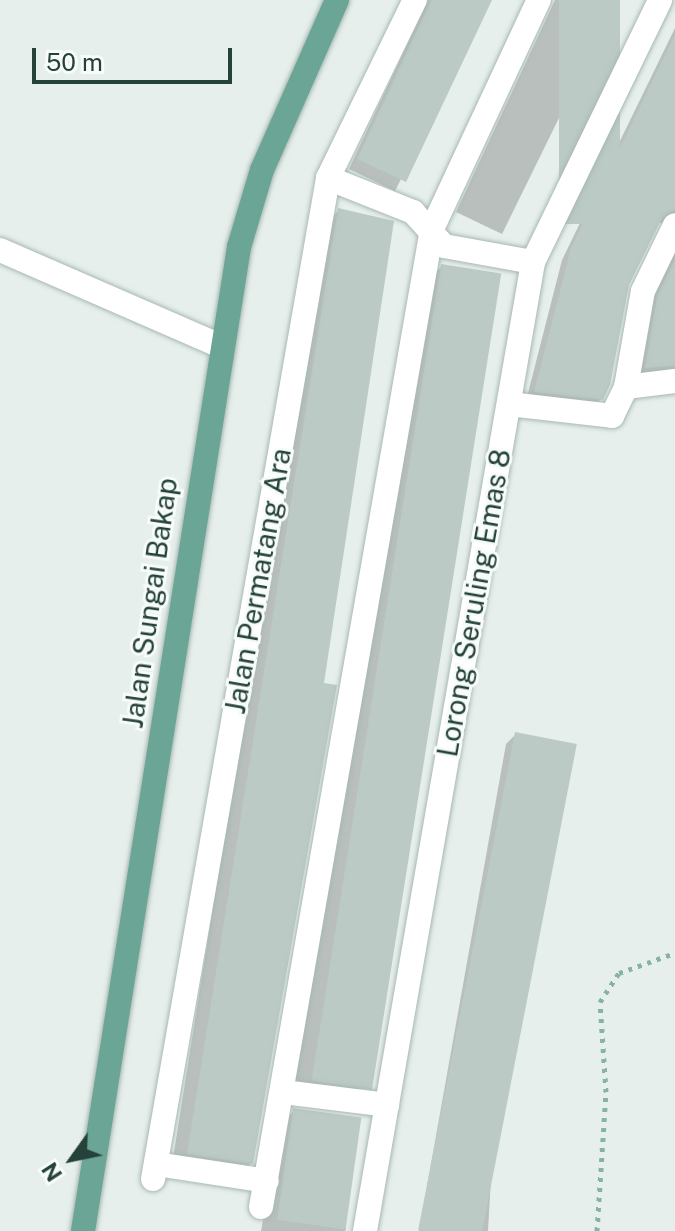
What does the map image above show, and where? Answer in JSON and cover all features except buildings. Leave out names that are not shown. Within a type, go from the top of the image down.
[{"type":"main road","name":"Jalan Sungai Bakap","points":[[83,1231],[221,346],[262,170],[337,0]]},
{"type":"street","name":"Jalan Permatang Ara","points":[[267,1181],[154,1171],[328,178],[415,0]]},
{"type":"street","points":[[261,1207],[432,229],[539,0]]},
{"type":"street","name":"Lorong Seruling Emas 8","points":[[365,1231],[533,262],[660,0]]},
{"type":"street","points":[[328,178],[413,212],[432,229],[444,246],[533,262]]},
{"type":"street","points":[[509,404],[612,416],[626,387],[643,291],[675,225]]},
{"type":"street","points":[[0,250],[221,346]]},
{"type":"street","points":[[626,387],[675,381]]},
{"type":"street","points":[[283,1092],[387,1105]]},
{"type":"path","points":[[597,1231],[606,1092],[600,1002],[619,973],[675,953]]}]
